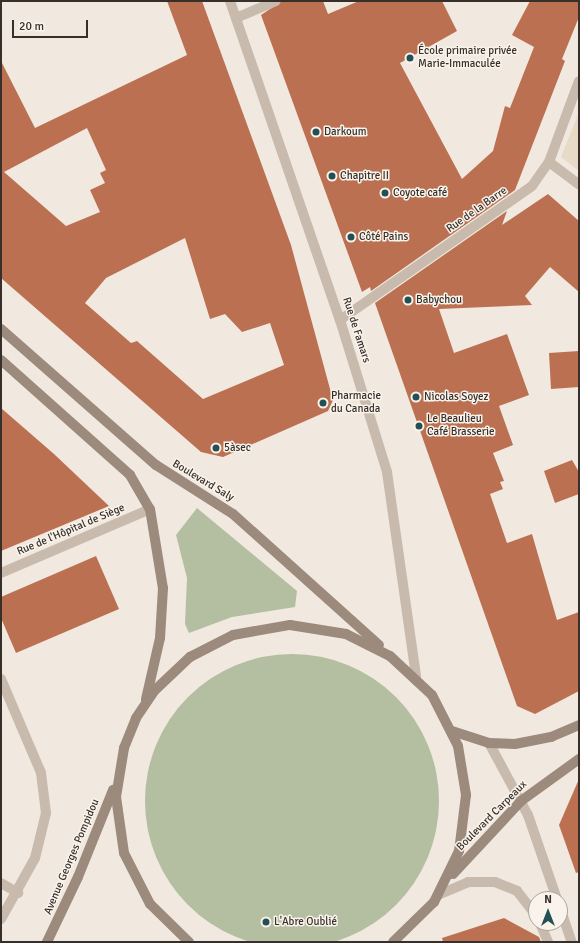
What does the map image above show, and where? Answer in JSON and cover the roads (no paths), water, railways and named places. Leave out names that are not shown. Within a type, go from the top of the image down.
[{"type":"main road","name":"Boulevard Saly","points":[[1,330],[156,465],[233,514],[390,656]]},
{"type":"main road","points":[[1,360],[130,475],[150,509],[163,588],[160,638],[144,704],[126,741],[117,780],[118,829],[133,876],[155,911],[189,942]]},
{"type":"main road","points":[[144,704],[171,673],[190,657],[226,638],[257,628],[290,625],[327,629],[362,640],[390,656],[416,677],[432,695],[452,731],[464,770],[466,811],[461,843],[446,881],[438,895],[416,923],[393,942]]},
{"type":"main road","points":[[452,731],[488,743],[530,743],[579,725]]},
{"type":"main road","name":"Boulevard Carpeaux","points":[[446,881],[521,801],[579,759]]},
{"type":"main road","name":"Avenue Georges Pompidou","points":[[47,942],[78,877],[117,780]]},
{"type":"street","name":"Rue de Famars","points":[[230,1],[340,320],[387,472],[416,677]]},
{"type":"street","points":[[236,18],[276,1]]},
{"type":"street","name":"Rue de la Barre","points":[[340,320],[525,192],[549,162],[579,81]]},
{"type":"street","points":[[549,162],[579,185]]},
{"type":"street","name":"Rue de l'Hôpital de Siège","points":[[1,573],[150,509]]},
{"type":"street","points":[[1,679],[36,759],[45,799],[40,846],[18,893],[1,919]]},
{"type":"street","points":[[488,743],[521,801],[554,891]]},
{"type":"street","points":[[438,895],[468,882],[495,882],[517,891],[528,905]]},
{"type":"street","points":[[1,883],[18,893]]},
{"type":"street","points":[[543,931],[548,942]]},
{"type":"street","points":[[568,931],[572,942]]},
{"type":"place","name":"École primaire privée Marie-Immaculée","points":[[410,58]]},
{"type":"place","name":"Darkoum","points":[[316,132]]},
{"type":"place","name":"Chapitre II","points":[[332,176]]},
{"type":"place","name":"Coyote café","points":[[385,193]]},
{"type":"place","name":"Côté Pains","points":[[351,237]]},
{"type":"place","name":"Babychou","points":[[408,300]]},
{"type":"place","name":"Nicolas Soyez","points":[[416,397]]},
{"type":"place","name":"Pharmacie du Canada","points":[[323,403]]},
{"type":"place","name":"Le Beaulieu Café Brasserie","points":[[419,426]]},
{"type":"place","name":"5àsec","points":[[216,448]]},
{"type":"place","name":"L'Abre Oublié","points":[[266,922]]}]
